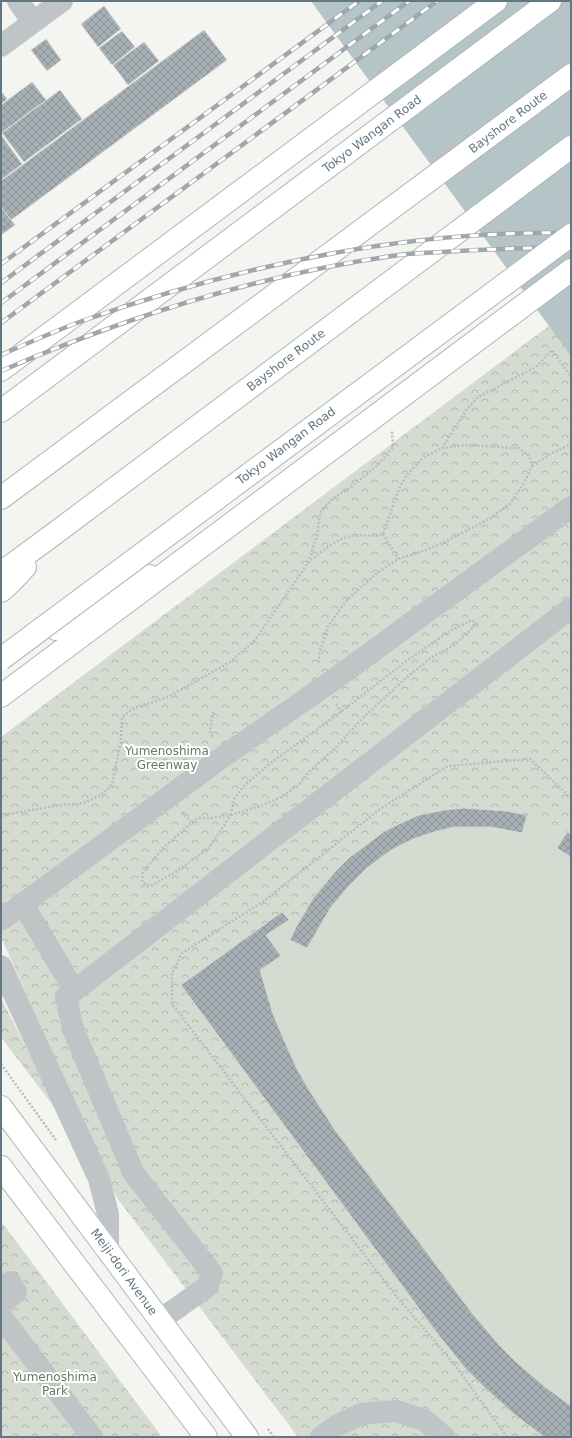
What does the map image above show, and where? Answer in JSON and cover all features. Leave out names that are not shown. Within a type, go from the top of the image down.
[{"type":"main road","points":[[1,370],[496,1]]},
{"type":"main road","name":"Tokyo Wangan Road","points":[[1,411],[550,1]]},
{"type":"main road","name":"Bayshore Route","points":[[1,498],[571,75]]},
{"type":"main road","name":"Bayshore Route","points":[[1,573],[571,147]]},
{"type":"main road","name":"Tokyo Wangan Road","points":[[1,659],[571,235]]},
{"type":"main road","points":[[1,696],[571,270]]},
{"type":"main road","points":[[1,591],[12,581],[54,534]]},
{"type":"main road","points":[[1,646],[27,646],[129,582],[169,571]]},
{"type":"main road","name":"Meiji-dori Avenue","points":[[1,1107],[247,1437]]},
{"type":"main road","points":[[1,1167],[206,1437]]},
{"type":"street","points":[[18,1],[33,22]]},
{"type":"street","points":[[1,46],[62,1]]},
{"type":"street","points":[[1,920],[224,756],[325,686],[571,507]]},
{"type":"street","points":[[160,1320],[208,1286],[212,1273],[134,1174],[73,1030],[66,997],[571,608]]},
{"type":"street","points":[[23,904],[74,990]]},
{"type":"street","points":[[1,966],[99,1179],[108,1214],[108,1249]]},
{"type":"street","points":[[1,1303],[16,1292],[10,1282]]},
{"type":"street","points":[[1,1316],[92,1437]]},
{"type":"street","points":[[321,1437],[336,1426],[362,1414],[396,1411],[424,1420],[444,1437]]},
{"type":"path","points":[[442,448],[467,409],[478,398],[536,367],[552,350],[571,377]]},
{"type":"path","points":[[1,817],[8,814],[61,805],[84,804],[101,795],[112,785],[120,741],[122,718],[134,708],[168,697],[230,662],[255,640],[308,563],[317,536],[320,513],[332,499],[379,464],[394,447],[392,431]]},
{"type":"path","points":[[341,712],[325,686],[317,667],[320,651],[328,626],[347,600],[377,574],[398,559],[426,550],[449,540],[489,519],[510,504],[524,483],[532,466],[550,454],[571,444]]},
{"type":"path","points":[[398,559],[383,534],[398,489],[406,476],[424,457],[442,448],[465,445],[518,448],[529,455],[532,466]]},
{"type":"path","points":[[308,563],[337,541],[351,536],[376,536],[383,534]]},
{"type":"path","points":[[231,815],[209,848],[177,871],[151,886],[142,882],[143,873],[152,861],[162,849],[191,822],[198,818],[212,818],[231,815],[261,806],[281,797],[299,785],[310,771],[335,748],[364,717],[406,678],[431,658],[454,645],[476,624],[472,620],[448,632],[405,662],[341,712],[272,762],[244,786],[234,799],[231,815]]},
{"type":"path","points":[[507,1437],[456,1365],[396,1296],[172,1004],[172,974],[182,953],[264,901],[380,809],[448,766],[530,759],[571,798]]},
{"type":"green space","name":"Yumenoshima Greenway","points":[[550,325],[571,354],[571,1437],[298,1437],[117,1198],[1,937],[1,737]]},
{"type":"green space","points":[[464,808],[519,814],[546,822],[571,834],[571,1437],[544,1437],[482,1385],[465,1368],[437,1333],[181,985],[282,912],[295,928],[314,897],[385,831],[419,815]]},
{"type":"green space","points":[[1,998],[60,1115],[1,1037]]},
{"type":"green space","name":"Yumenoshima Park","points":[[1,1221],[162,1437],[1,1437]]},
{"type":"shaded area","points":[[311,1],[571,1],[571,356],[316,8]]},
{"type":"building","points":[[104,6],[121,29],[98,47],[81,24]]},
{"type":"building","points":[[204,30],[227,60],[11,220],[1,207],[1,181]]},
{"type":"building","points":[[122,31],[135,47],[112,65],[99,48]]},
{"type":"building","points":[[46,39],[61,60],[47,71],[31,50]]},
{"type":"building","points":[[144,42],[159,61],[128,85],[113,65]]},
{"type":"building","points":[[32,82],[46,100],[1,133],[1,105]]},
{"type":"building","points":[[60,90],[82,119],[24,162],[2,133]]},
{"type":"building","points":[[1,91],[7,99],[1,104]]},
{"type":"building","points":[[1,135],[22,164],[1,180]]},
{"type":"building","points":[[1,207],[15,225],[1,235]]},
{"type":"building","points":[[464,808],[506,811],[527,815],[522,833],[491,827],[454,827],[413,839],[391,850],[367,868],[348,887],[331,907],[307,948],[290,940],[314,897],[350,857],[385,831],[419,815]]},
{"type":"building","points":[[567,832],[571,834],[571,857],[557,848]]},
{"type":"building","points":[[282,912],[289,920],[266,935],[281,956],[260,970],[273,1014],[297,1069],[335,1130],[472,1313],[500,1346],[516,1362],[544,1386],[571,1406],[571,1437],[544,1437],[514,1414],[465,1368],[437,1333],[181,985]]},
{"type":"railway","points":[[1,264],[359,1]]},
{"type":"railway","points":[[1,283],[382,1]]},
{"type":"railway","points":[[1,303],[409,1]]},
{"type":"railway","points":[[1,323],[437,1]]},
{"type":"railway","points":[[1,355],[82,321],[141,301],[262,268],[323,255],[384,245],[446,238],[509,234],[571,233]]},
{"type":"railway","points":[[1,371],[98,332],[147,315],[196,300],[297,273],[399,255],[490,249],[571,247]]}]
